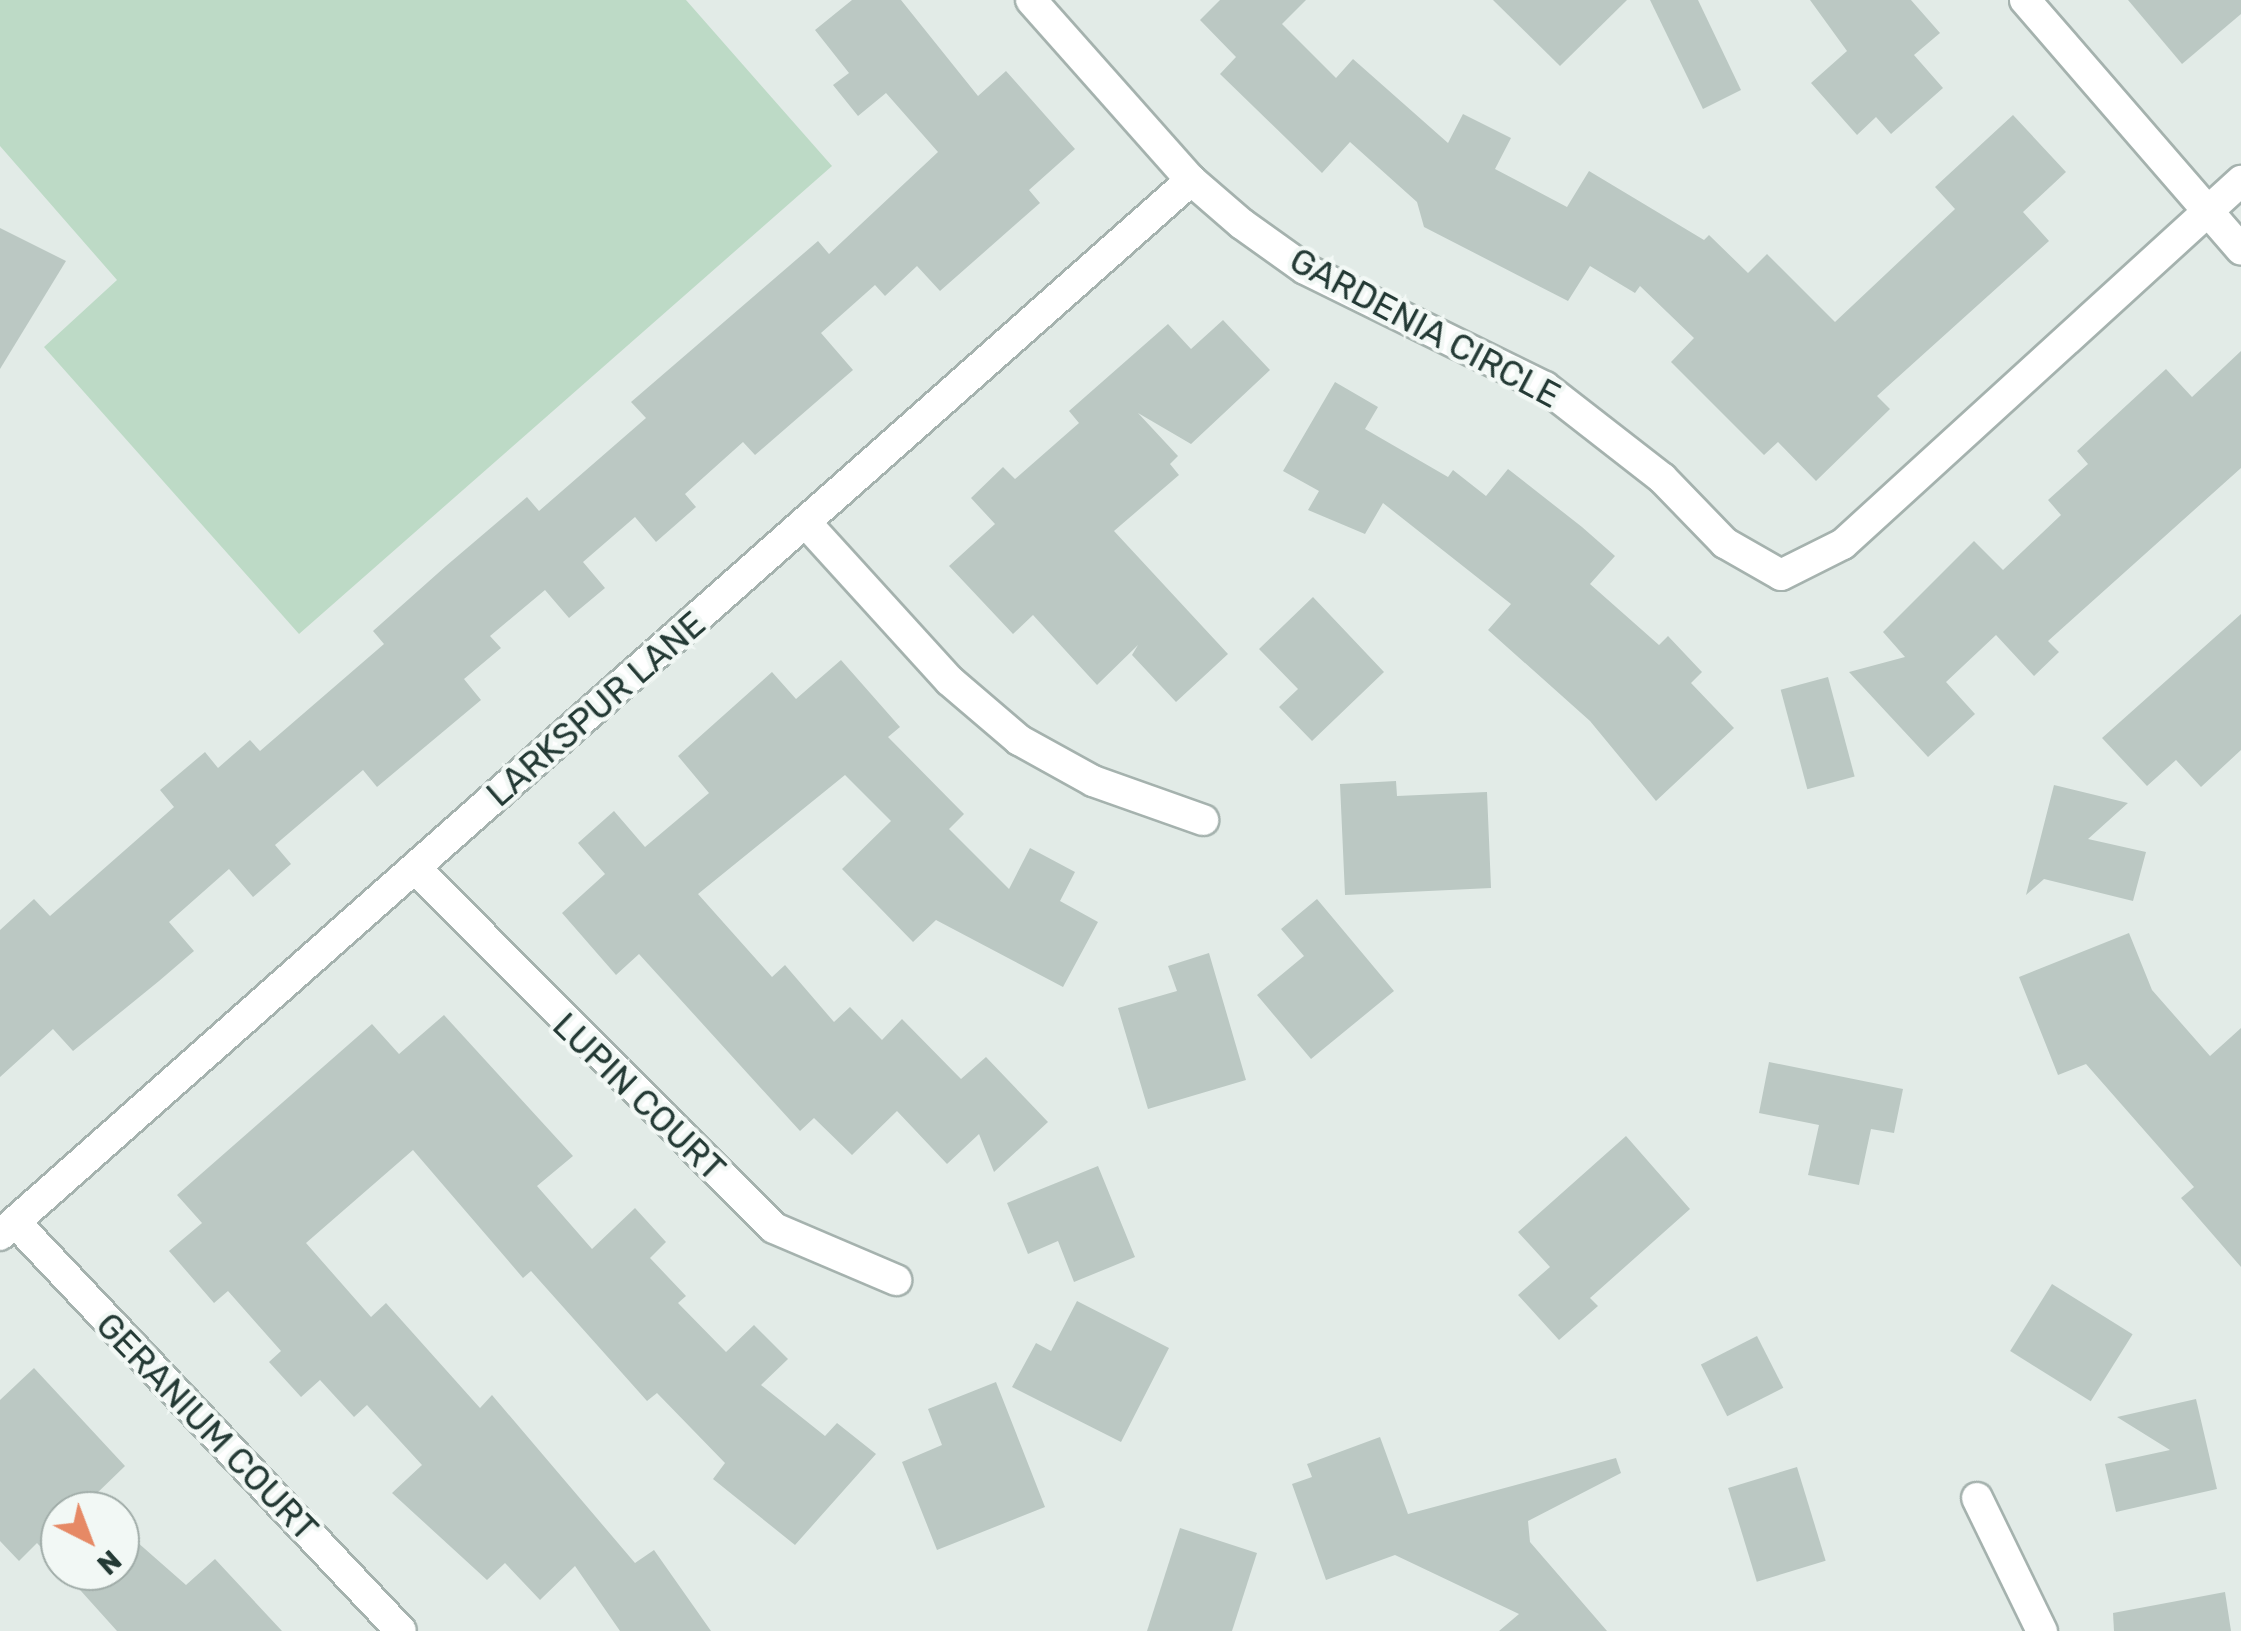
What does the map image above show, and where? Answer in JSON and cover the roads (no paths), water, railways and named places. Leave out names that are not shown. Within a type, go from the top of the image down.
[{"type":"street","name":"GARDENIA CIRCLE","points":[[1031,0],[1191,180],[1305,270],[1545,387],[1662,478],[1725,544],[1781,576],[1843,544],[2208,211]]},
{"type":"street","points":[[2025,0],[2241,249]]},
{"type":"street","name":"LARKSPUR LANE","points":[[8,1229],[1191,180]]},
{"type":"street","points":[[2208,211],[2241,181]]},
{"type":"street","points":[[806,524],[950,681],[1019,740],[1092,781],[1202,820]]},
{"type":"street","name":"LUPIN COURT","points":[[415,868],[774,1228],[896,1280]]},
{"type":"street","name":"GERANIUM COURT","points":[[8,1229],[401,1631]]},
{"type":"street","points":[[1977,1498],[2042,1631]]}]
